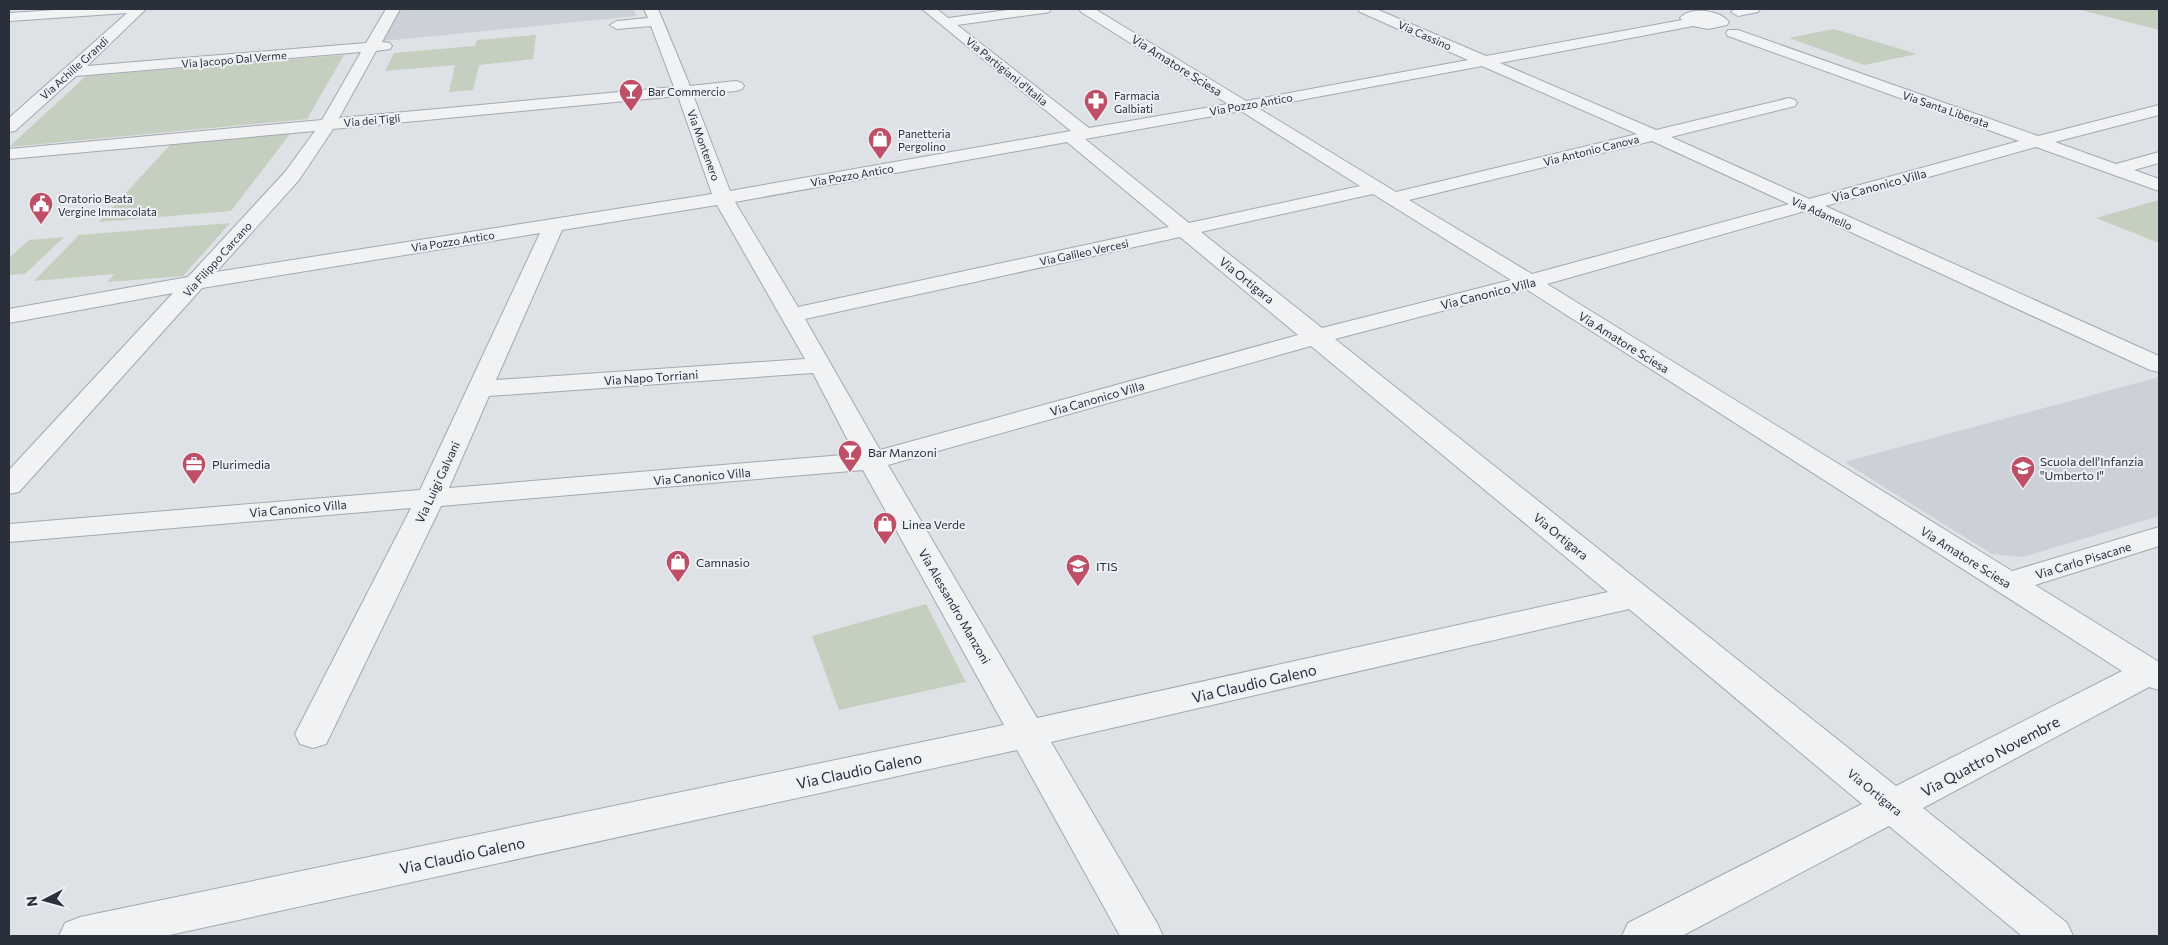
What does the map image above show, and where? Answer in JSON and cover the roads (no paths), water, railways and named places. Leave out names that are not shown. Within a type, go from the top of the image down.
[{"type":"street","points":[[9,17],[27,12],[127,9]]},
{"type":"street","name":"Via Achille Grandi","points":[[9,127],[72,72],[139,9]]},
{"type":"street","name":"Via Filippo Carcano","points":[[9,486],[292,176],[327,125],[393,9]]},
{"type":"street","name":"Via Partigiani d'Italia","points":[[929,9],[1077,134]]},
{"type":"street","points":[[946,22],[1044,9]]},
{"type":"street","name":"Via Amatore Sciesa","points":[[1086,9],[1529,282],[2154,675]]},
{"type":"street","name":"Via Cassino","points":[[1365,9],[1484,62]]},
{"type":"street","points":[[1697,19],[1753,9]]},
{"type":"street","points":[[1697,19],[1721,22],[1727,16],[1738,12]]},
{"type":"street","name":"Via Santa Liberata","points":[[1671,13],[1697,19],[2159,184]]},
{"type":"street","points":[[618,25],[654,15]]},
{"type":"street","name":"Via Montenero","points":[[654,15],[723,198]]},
{"type":"street","name":"Via Pozzo Antico","points":[[9,316],[196,282],[723,198],[1484,62],[1697,19]]},
{"type":"street","name":"Via Santa Liberata","points":[[1721,22],[1733,33]]},
{"type":"street","name":"Via Jacopo Dal Verme","points":[[72,72],[395,45]]},
{"type":"street","name":"Via Adamello","points":[[1484,62],[1653,136],[2159,365]]},
{"type":"street","name":"Via dei Tigli","points":[[9,154],[736,86]]},
{"type":"street","name":"Via Antonio Canova","points":[[1384,193],[1653,136],[1789,103]]},
{"type":"street","name":"Via Canonico Villa","points":[[9,533],[872,461],[1316,336],[1529,282],[2038,141],[2157,111]]},
{"type":"street","name":"Via Ortigara","points":[[1077,134],[1186,230],[2052,936]]},
{"type":"street","points":[[2117,170],[2159,157]]},
{"type":"street","name":"Via Galileo Vercesi","points":[[792,314],[1186,230],[1384,193]]},
{"type":"street","name":"Via Alessandro Manzoni","points":[[723,198],[821,365],[872,461],[1142,936]]},
{"type":"street","name":"Via Luigi Galvani","points":[[313,734],[431,497],[554,225]]},
{"type":"street","name":"Via Napo Torriani","points":[[480,389],[821,365]]},
{"type":"street","name":"Via Carlo Pisacane","points":[[2007,583],[2159,536]]},
{"type":"street","name":"Via Claudio Galeno","points":[[80,936],[1027,734],[1636,596]]},
{"type":"street","name":"Via Quattro Novembre","points":[[1643,936],[2154,675]]},
{"type":"place","name":"Bar Commercio","points":[[631,112]]},
{"type":"place","name":"Farmacia Galbiati","points":[[1096,122]]},
{"type":"place","name":"Panetteria Pergolino","points":[[880,160]]},
{"type":"place","name":"Oratorio Beata Vergine Immacolata","points":[[41,225]]},
{"type":"place","name":"Bar Manzoni","points":[[850,473]]},
{"type":"place","name":"Plurimedia","points":[[194,485]]},
{"type":"place","name":"Scuola dell'Infanzia \"Umberto I\"","points":[[2023,489]]},
{"type":"place","name":"Linea Verde","points":[[885,545]]},
{"type":"place","name":"Camnasio","points":[[678,583]]},
{"type":"place","name":"ITIS","points":[[1078,587]]}]
